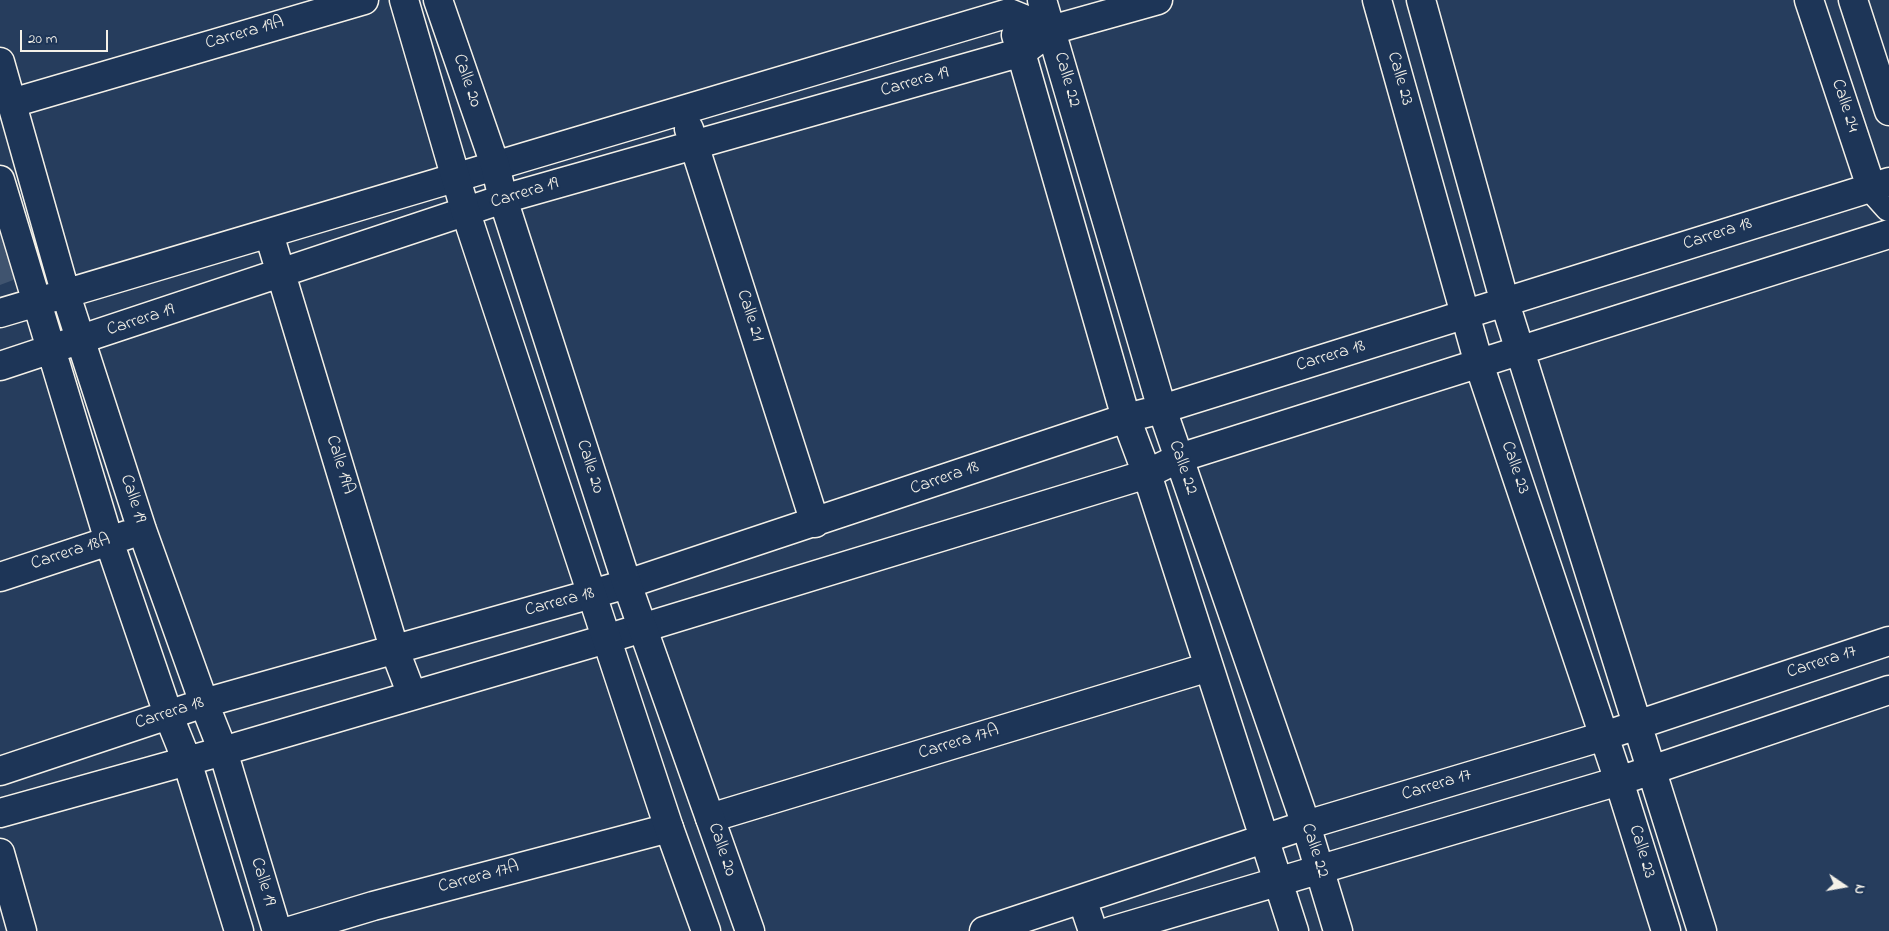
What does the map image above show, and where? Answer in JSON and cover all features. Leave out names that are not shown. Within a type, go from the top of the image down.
[{"type":"street","name":"Carrera 19A","points":[[12,102],[364,0]]},
{"type":"street","name":"Calle 20","points":[[404,0],[466,213],[669,828],[706,931]]},
{"type":"street","name":"Calle 20","points":[[438,0],[494,165],[503,199],[627,584],[750,931]]},
{"type":"street","name":"Calle 22","points":[[1042,0],[1162,410],[1306,825],[1338,931]]},
{"type":"street","name":"Carrera 19","points":[[0,366],[466,213],[503,199],[1022,52],[1051,30],[1158,0]]},
{"type":"street","name":"Calle 23","points":[[1377,0],[1479,364],[1619,781],[1666,931]]},
{"type":"street","name":"Calle 23","points":[[1421,0],[1505,302],[1521,348],[1702,931]]},
{"type":"street","name":"Calle 24","points":[[1809,0],[1889,207]]},
{"type":"street","points":[[1853,0],[1889,111]]},
{"type":"street","name":"Carrera 19","points":[[0,313],[66,295],[684,109],[1007,7]]},
{"type":"street","name":"Calle 22","points":[[1007,7],[1022,52],[1126,418],[1147,474],[1294,931]]},
{"type":"street","points":[[1007,7],[1051,30]]},
{"type":"street","name":"Calle 19","points":[[0,62],[66,295],[142,530],[223,751],[277,931]]},
{"type":"street","name":"Calle 21","points":[[684,109],[694,146],[815,523]]},
{"type":"street","name":"Calle 19","points":[[0,180],[109,541],[168,714],[187,761],[239,931]]},
{"type":"street","name":"Carrera 18","points":[[0,770],[204,703],[627,584],[1126,418],[1162,410],[1880,184]]},
{"type":"street","name":"Calle 19A","points":[[269,234],[394,648],[412,696]]},
{"type":"street","points":[[0,813],[223,751],[606,639],[1147,474],[1179,458],[1479,364],[1521,348],[1889,234]]},
{"type":"street","name":"Carrera 18A","points":[[0,577],[142,530]]},
{"type":"street","name":"Carrera 17","points":[[984,931],[1306,825],[1604,736],[1889,641]]},
{"type":"street","name":"Carrera 17A","points":[[710,818],[1209,667]]},
{"type":"street","points":[[1111,931],[1619,781],[1889,690]]},
{"type":"street","name":"Carrera 17A","points":[[290,931],[373,906],[669,828]]},
{"type":"street","points":[[0,853],[22,931]]},
{"type":"street","points":[[1082,899],[1093,931]]},
{"type":"shaded area","points":[[0,230],[16,279],[0,285]]}]
